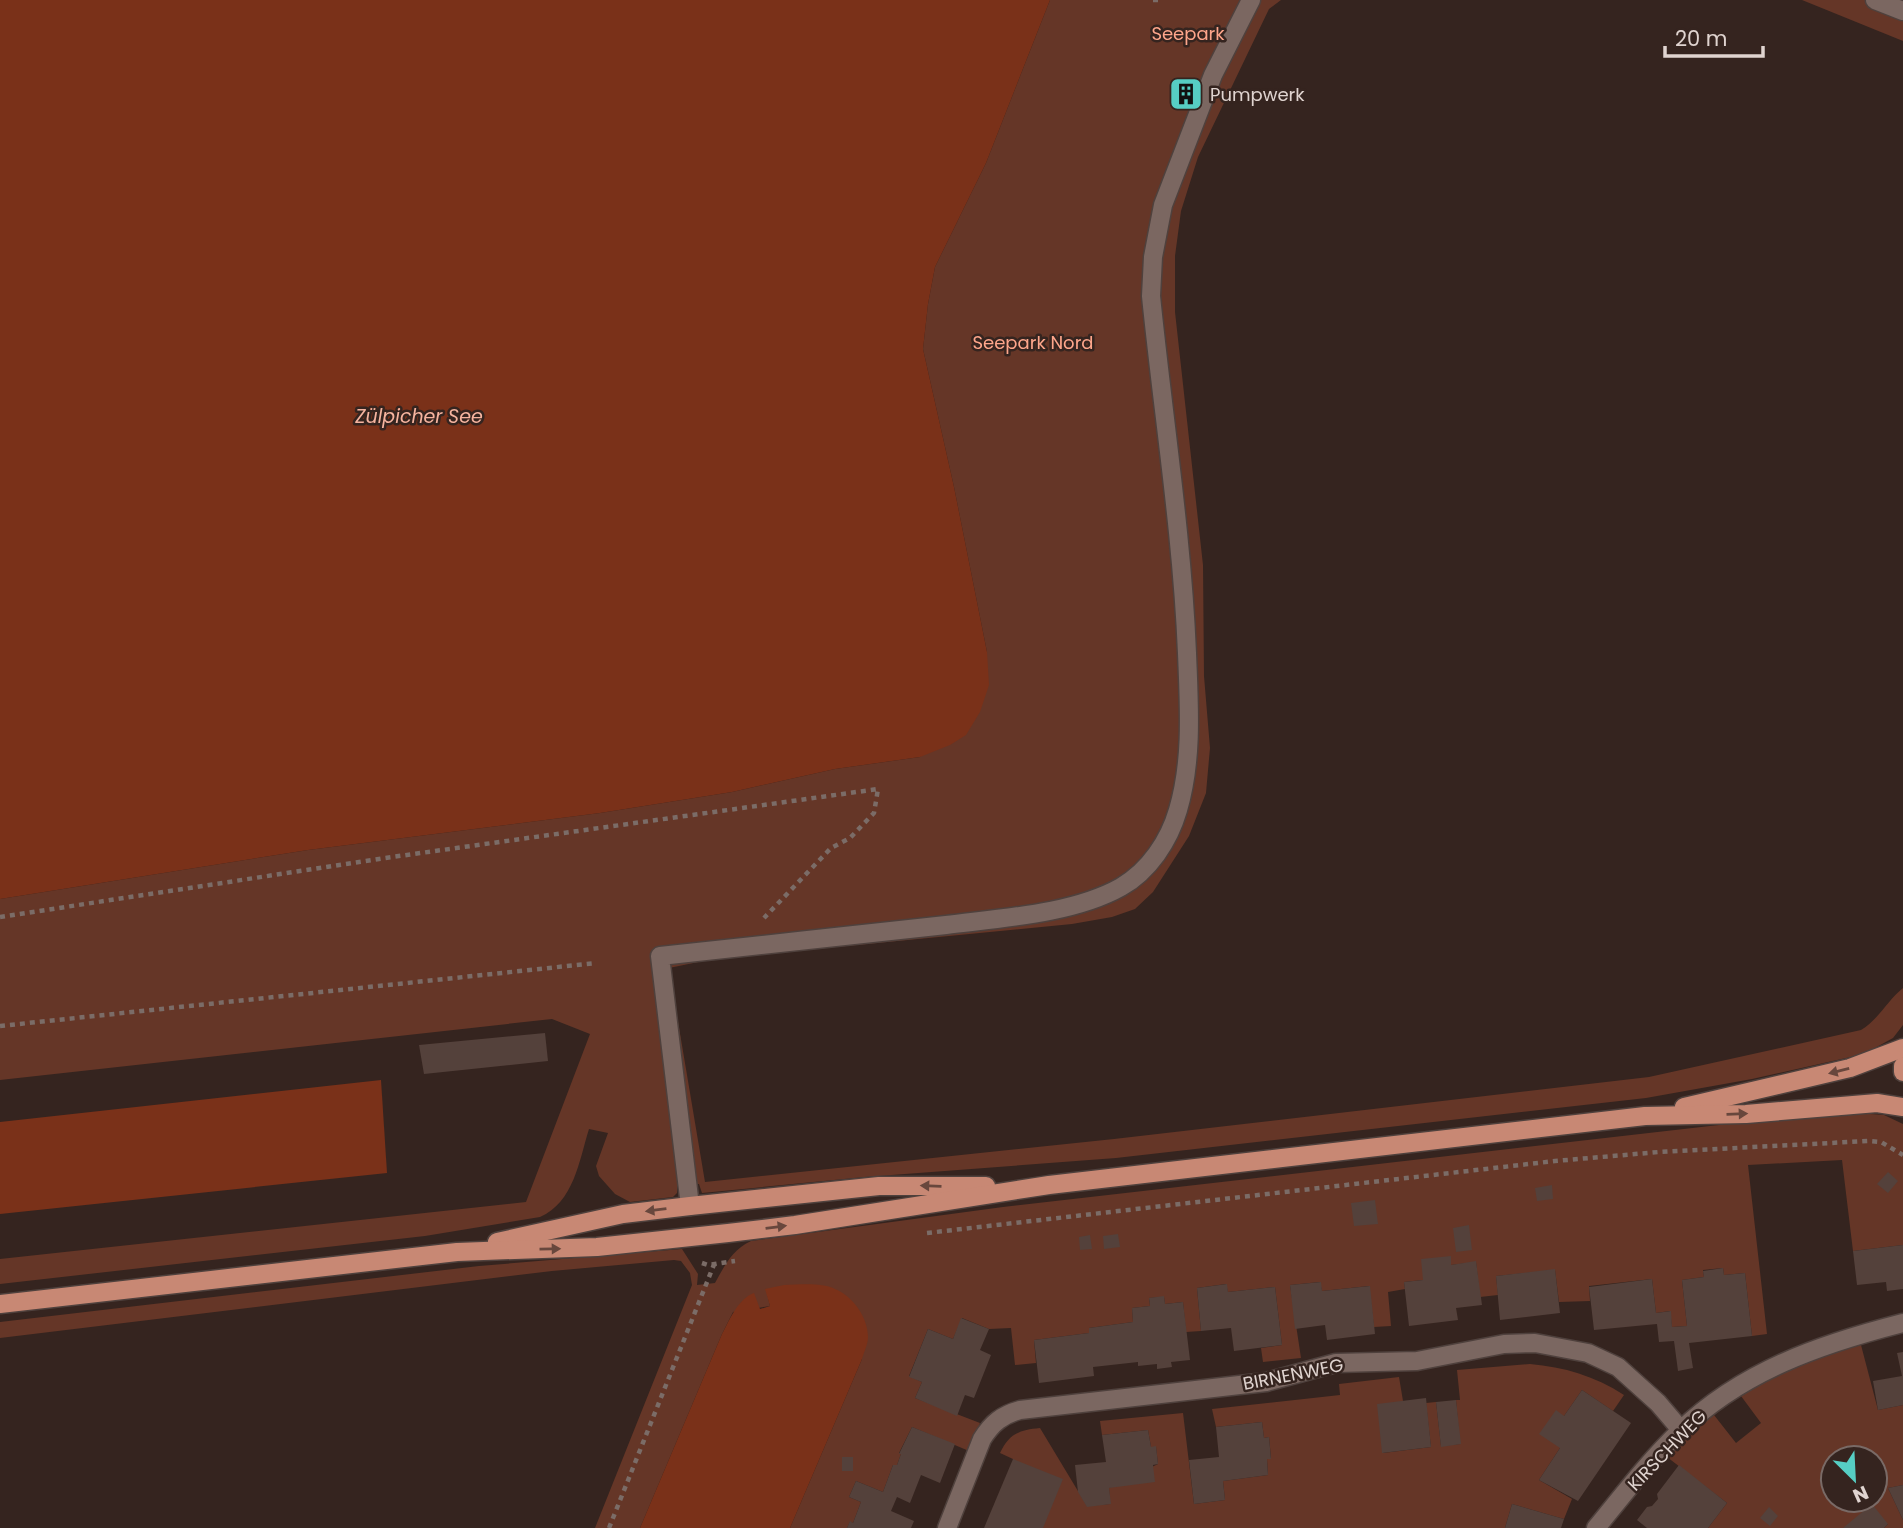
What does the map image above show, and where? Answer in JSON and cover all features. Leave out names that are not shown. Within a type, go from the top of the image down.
[{"type":"main road","points":[[1645,1116],[1850,1068],[1903,1048]]},
{"type":"main road","points":[[1903,1066],[1903,1072]]},
{"type":"main road","points":[[0,1304],[457,1252],[597,1247],[728,1233],[1049,1185],[1645,1116],[1746,1114],[1877,1103],[1903,1107]]},
{"type":"main road","points":[[457,1252],[566,1225],[623,1214],[690,1206],[879,1186],[1049,1185]]},
{"type":"street","points":[[690,1206],[660,956],[964,923],[1062,907],[1103,896],[1137,877],[1166,839],[1178,812],[1183,787],[1189,742],[1188,689],[1181,547],[1151,296],[1153,257],[1163,205],[1208,88],[1251,0]]},
{"type":"street","points":[[1875,0],[1903,11]]},
{"type":"street","name":"KIRSCHWEG","points":[[1596,1528],[1648,1464],[1681,1430],[1719,1399],[1764,1370],[1826,1345],[1903,1323]]},
{"type":"street","name":"BIRNENWEG","points":[[947,1528],[982,1439],[989,1427],[1007,1414],[1020,1410],[1266,1382],[1336,1363],[1433,1360],[1504,1344],[1560,1346],[1588,1353],[1618,1367],[1649,1393],[1681,1430]]},
{"type":"path","points":[[0,917],[385,858],[877,789],[874,813],[849,838],[831,849],[737,947]]},
{"type":"path","points":[[0,1026],[596,963]]},
{"type":"path","points":[[920,1234],[1442,1173],[1659,1152],[1868,1141],[1881,1142],[1903,1154]]},
{"type":"path","points":[[609,1528],[728,1233]]},
{"type":"path","points":[[693,1237],[696,1259],[704,1264],[738,1260]]},
{"type":"green space","name":"Seepark Nord","points":[[1050,0],[1244,0],[1255,4],[1260,0],[1281,0],[1269,9],[1198,157],[1181,211],[1175,256],[1175,312],[1203,565],[1204,676],[1210,748],[1206,793],[1189,836],[1153,892],[1135,909],[1112,917],[1072,924],[713,959],[669,968],[705,1182],[1114,1139],[1649,1077],[1861,1030],[1873,1021],[1903,988],[1903,1025],[1893,1038],[1864,1054],[1752,1079],[1646,1098],[1116,1158],[865,1177],[702,1193],[699,1184],[677,1185],[677,1193],[673,1197],[630,1202],[615,1194],[599,1176],[596,1166],[608,1133],[589,1129],[568,1191],[561,1201],[540,1217],[425,1236],[0,1284],[0,1259],[526,1202],[590,1034],[552,1019],[0,1080],[0,899],[308,850],[600,813],[732,792],[835,769],[920,757],[987,652],[923,349],[928,304],[935,267],[986,163]]},
{"type":"green space","points":[[1802,0],[1903,0],[1903,41]]},
{"type":"green space","points":[[1857,1113],[1884,1115],[1903,1124],[1903,1245],[1853,1251],[1842,1160],[1748,1165],[1767,1334],[1752,1336],[1745,1273],[1724,1275],[1723,1268],[1703,1270],[1704,1277],[1682,1280],[1687,1326],[1672,1327],[1670,1311],[1656,1313],[1652,1279],[1589,1286],[1590,1301],[1559,1302],[1555,1270],[1496,1276],[1498,1295],[1480,1297],[1476,1262],[1451,1265],[1451,1257],[1423,1280],[1404,1282],[1405,1289],[1388,1292],[1391,1326],[1374,1327],[1369,1286],[1322,1291],[1320,1282],[1290,1285],[1301,1358],[1263,1362],[1261,1348],[1282,1345],[1275,1287],[1228,1292],[1226,1284],[1197,1288],[1201,1331],[1186,1332],[1183,1302],[1165,1304],[1164,1297],[1149,1298],[1150,1306],[1132,1308],[1133,1322],[1089,1328],[1089,1333],[1034,1340],[1036,1363],[1015,1365],[1011,1328],[989,1329],[962,1318],[953,1339],[928,1329],[909,1376],[922,1382],[915,1398],[980,1423],[969,1451],[912,1427],[883,1492],[856,1481],[849,1497],[861,1502],[853,1523],[850,1522],[847,1528],[790,1528],[862,1359],[766,1289],[770,1306],[733,1312],[640,1528],[595,1528],[692,1285],[690,1273],[681,1261],[552,1271],[0,1338],[0,1322],[479,1266],[682,1249],[698,1274],[697,1285],[715,1283],[734,1253],[751,1241],[1003,1207],[1789,1117]]},
{"type":"green space","points":[[1861,1345],[1878,1410],[1903,1405],[1903,1485],[1889,1488],[1889,1444],[1819,1444],[1819,1514],[1889,1514],[1889,1490],[1903,1520],[1903,1528],[1884,1528],[1888,1524],[1843,1528],[1708,1528],[1727,1503],[1667,1457],[1714,1415],[1736,1443],[1761,1423],[1741,1396],[1784,1372]]},
{"type":"green space","points":[[1530,1364],[1579,1374],[1624,1395],[1613,1411],[1582,1390],[1564,1416],[1560,1448],[1539,1480],[1572,1499],[1564,1519],[1512,1504],[1505,1528],[1043,1528],[1013,1459],[1000,1453],[1007,1441],[1016,1434],[1040,1428],[1087,1506],[1110,1504],[1109,1488],[1158,1464],[1156,1447],[1151,1447],[1148,1430],[1102,1435],[1100,1421],[1183,1413],[1194,1504],[1225,1500],[1223,1481],[1268,1475],[1267,1459],[1271,1458],[1269,1437],[1264,1438],[1262,1422],[1216,1427],[1212,1409],[1340,1395],[1339,1384],[1399,1377],[1403,1401],[1383,1453],[1431,1447],[1426,1403],[1436,1402],[1441,1446],[1460,1444],[1456,1400],[1460,1400],[1457,1370]]},
{"type":"water","name":"Zülpicher See","points":[[0,0],[1050,0],[986,163],[935,267],[928,304],[923,349],[987,652],[989,685],[980,712],[966,735],[950,745],[920,757],[835,769],[732,792],[600,813],[308,850],[0,899]]},
{"type":"water","points":[[381,1080],[387,1173],[0,1214],[0,1122]]},
{"type":"water","points":[[784,1285],[823,1285],[842,1292],[862,1315],[868,1337],[862,1359],[790,1528],[640,1528],[731,1316],[743,1300],[754,1293],[760,1309],[770,1306],[765,1289]]},
{"type":"building","name":"Pumpwerk","points":[[1186,88],[1192,96],[1186,100],[1180,92]]},
{"type":"building","points":[[545,1033],[548,1061],[424,1074],[419,1045]]},
{"type":"building","points":[[1888,1172],[1898,1181],[1888,1193],[1877,1184]]},
{"type":"building","points":[[1552,1185],[1553,1199],[1537,1201],[1535,1188]]},
{"type":"building","points":[[1375,1200],[1378,1224],[1354,1226],[1351,1203]]},
{"type":"building","points":[[1469,1225],[1472,1250],[1456,1252],[1453,1228]]},
{"type":"building","points":[[1118,1234],[1120,1247],[1104,1249],[1103,1236]]},
{"type":"building","points":[[1090,1235],[1092,1249],[1080,1250],[1079,1237]]},
{"type":"building","points":[[1903,1245],[1903,1289],[1887,1291],[1886,1282],[1857,1285],[1853,1251]]},
{"type":"building","points":[[1451,1256],[1451,1265],[1476,1261],[1482,1305],[1456,1308],[1458,1320],[1409,1326],[1404,1282],[1423,1280],[1421,1259]]},
{"type":"building","points":[[1723,1268],[1724,1275],[1745,1273],[1752,1336],[1689,1343],[1693,1368],[1678,1371],[1674,1341],[1659,1342],[1657,1324],[1594,1330],[1589,1287],[1652,1279],[1656,1313],[1671,1311],[1672,1327],[1687,1326],[1682,1280],[1704,1277],[1703,1271]]},
{"type":"building","points":[[1555,1269],[1560,1313],[1500,1320],[1496,1276]]},
{"type":"building","points":[[1321,1282],[1322,1291],[1370,1286],[1375,1334],[1327,1340],[1325,1325],[1295,1329],[1290,1285]]},
{"type":"building","points":[[1227,1284],[1228,1292],[1275,1287],[1282,1345],[1234,1351],[1231,1328],[1201,1331],[1197,1288]]},
{"type":"building","points":[[1164,1296],[1165,1304],[1183,1302],[1190,1360],[1171,1362],[1172,1367],[1157,1369],[1157,1364],[1138,1366],[1138,1362],[1093,1367],[1094,1376],[1039,1383],[1034,1340],[1089,1333],[1089,1328],[1133,1322],[1132,1308],[1150,1306],[1149,1298]]},
{"type":"building","points":[[961,1318],[989,1329],[980,1350],[991,1355],[974,1398],[965,1395],[957,1416],[915,1398],[922,1382],[909,1377],[928,1329],[953,1339]]},
{"type":"building","points":[[1903,1352],[1903,1405],[1878,1410],[1873,1381],[1902,1376],[1897,1353]]},
{"type":"building","points":[[1582,1390],[1631,1423],[1578,1501],[1539,1480],[1560,1448],[1539,1434],[1556,1410],[1564,1416]]},
{"type":"building","points":[[1426,1398],[1431,1447],[1382,1453],[1377,1404]]},
{"type":"building","points":[[1456,1400],[1461,1444],[1441,1447],[1436,1402]]},
{"type":"building","points":[[1262,1422],[1264,1438],[1269,1437],[1271,1459],[1267,1459],[1268,1475],[1223,1481],[1225,1500],[1194,1504],[1189,1460],[1219,1457],[1216,1427]]},
{"type":"building","points":[[912,1427],[955,1444],[940,1483],[921,1475],[910,1503],[897,1497],[891,1511],[914,1521],[911,1528],[847,1528],[850,1521],[853,1523],[861,1502],[849,1497],[856,1481],[883,1492]]},
{"type":"building","points":[[1148,1430],[1151,1447],[1156,1446],[1158,1464],[1153,1465],[1155,1482],[1109,1488],[1111,1504],[1087,1507],[1078,1492],[1075,1465],[1106,1462],[1102,1435]]},
{"type":"building","points":[[842,1457],[853,1457],[853,1471],[842,1471]]},
{"type":"building","points":[[1013,1459],[1063,1479],[1043,1528],[984,1528]]},
{"type":"building","points":[[1679,1465],[1727,1503],[1708,1528],[1647,1528],[1637,1520],[1647,1507],[1652,1506],[1658,1499],[1657,1494]]},
{"type":"building","points":[[1903,1485],[1903,1520],[1889,1490],[1889,1488]]},
{"type":"building","points":[[1512,1504],[1564,1519],[1561,1528],[1505,1528]]},
{"type":"building","points":[[1769,1507],[1778,1516],[1770,1526],[1760,1518]]},
{"type":"building","points":[[1860,1514],[1880,1514],[1888,1524],[1884,1528],[1843,1528]]},
{"type":"place","name":"Pumpwerk","points":[[1186,94]]},
{"type":"park label","name":"Seepark","points":[[1188,33]]}]
